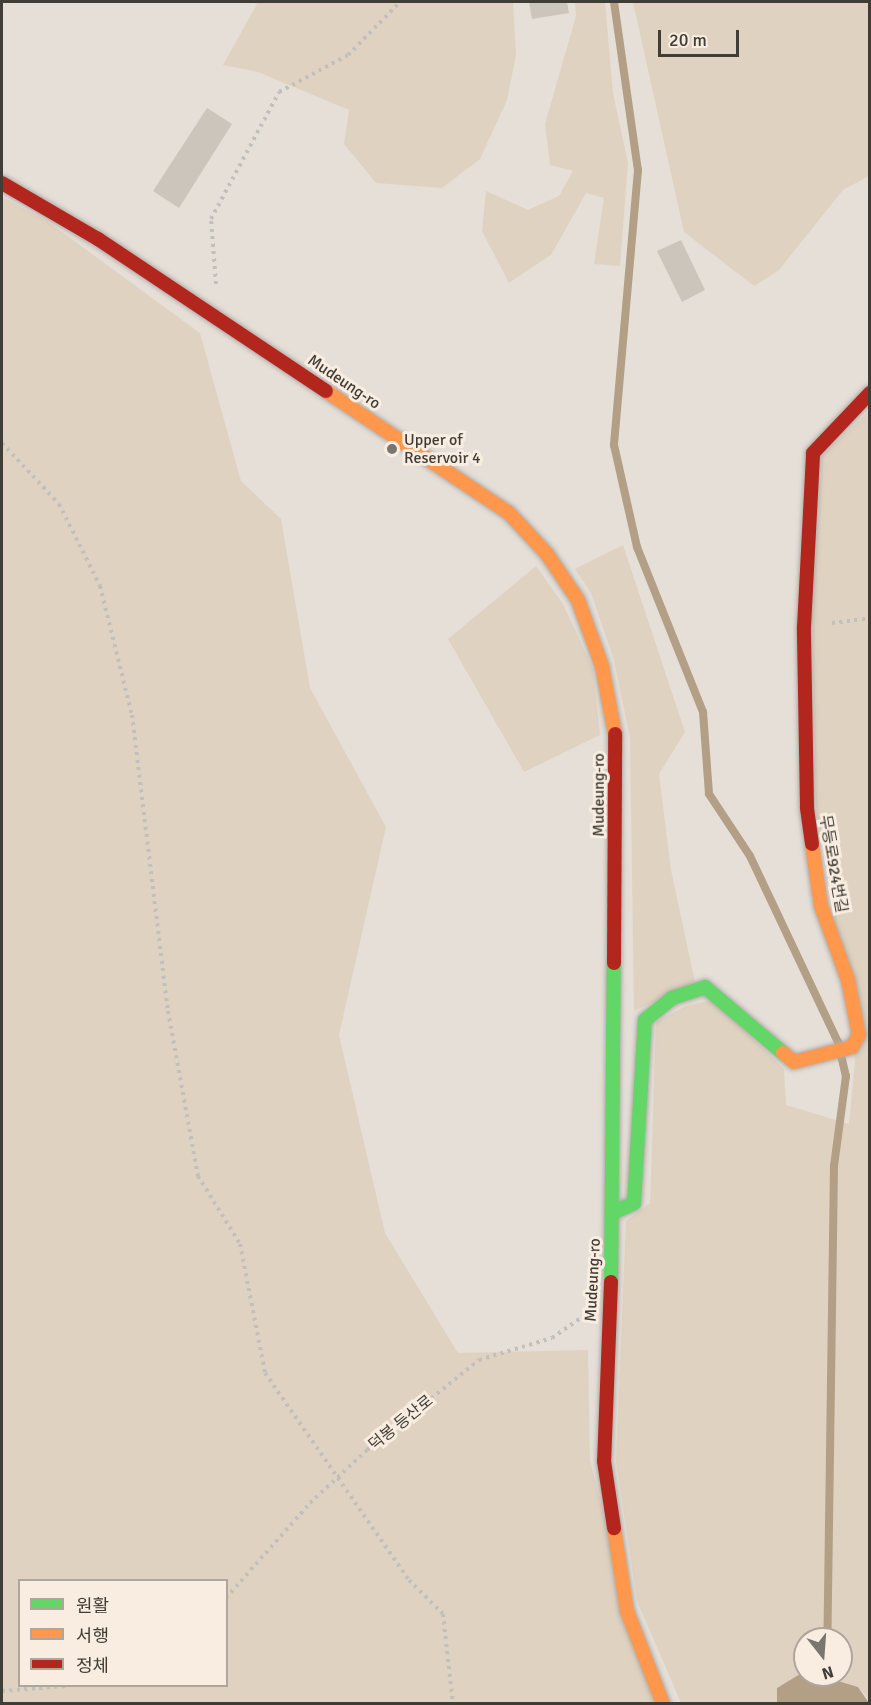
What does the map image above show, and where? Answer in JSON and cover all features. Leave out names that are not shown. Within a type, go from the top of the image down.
[{"type":"main road","name":"Mudeung-ro","points":[[2,183],[202,308],[508,513],[547,554],[578,600],[602,666],[616,739],[611,1296],[604,1461],[627,1611],[663,1704]]},
{"type":"main road","name":"무등로924번길","points":[[612,1213],[634,1203],[645,1020],[672,998],[705,987],[795,1062],[852,1047],[859,1035],[848,980],[821,906],[807,807],[804,627],[813,453],[829,431],[870,393]]},
{"type":"path","points":[[202,308],[219,279],[211,219],[279,92],[348,55],[400,2]]},
{"type":"path","points":[[2,443],[59,504],[100,586],[132,715],[168,1011],[198,1176],[240,1244],[265,1373],[409,1580],[443,1614],[453,1704]]},
{"type":"path","points":[[804,627],[870,618]]},
{"type":"path","name":"덕봉 등산로","points":[[228,1596],[337,1478],[479,1360],[552,1338],[611,1296]]},
{"type":"path","points":[[2,1691],[53,1687]]},
{"type":"shaded area","points":[[250,2],[513,2],[516,55],[507,100],[480,159],[442,188],[376,183],[344,144],[349,110],[258,72],[223,65],[257,4]]},
{"type":"shaded area","points":[[575,2],[605,2],[613,93],[628,163],[620,266],[594,264],[604,198],[586,193],[551,255],[509,283],[482,231],[486,191],[528,210],[559,196],[573,171],[550,165],[545,124],[576,16]]},
{"type":"shaded area","points":[[633,2],[869,2],[869,176],[843,190],[779,270],[754,286],[684,232]]},
{"type":"shaded area","points":[[2,197],[47,221],[200,333],[241,481],[281,519],[310,688],[386,827],[339,1035],[385,1233],[458,1353],[588,1350],[590,1460],[653,1703],[2,1703]]},
{"type":"shaded area","points":[[869,411],[869,1700],[858,1687],[853,1686],[853,1627],[793,1627],[793,1678],[777,1688],[777,1703],[681,1703],[637,1601],[616,1461],[626,1221],[650,1203],[656,1022],[686,1006],[713,1000],[784,1069],[786,1105],[849,1124],[855,1061],[816,806],[812,617],[822,456]]},
{"type":"shaded area","points":[[623,545],[685,732],[659,774],[671,870],[695,982],[634,1011],[630,738],[614,660],[591,593],[575,569]]},
{"type":"shaded area","points":[[536,566],[563,604],[593,669],[600,735],[524,772],[448,639]]},
{"type":"shaded area","points":[[793,1678],[793,1687],[853,1685],[858,1687],[869,1703],[777,1703],[777,1688]]},
{"type":"building","points":[[529,2],[567,2],[569,13],[532,19]]},
{"type":"building","points":[[207,108],[232,124],[179,208],[153,191]]},
{"type":"building","points":[[681,240],[705,290],[682,302],[657,251]]},
{"type":"waterway","points":[[614,2],[638,170],[614,445],[637,547],[703,712],[709,794],[750,856],[838,1042],[846,1076],[834,1166],[827,1627]]},
{"type":"traffic: fast","points":[[611,1282],[614,963]]},
{"type":"traffic: fast","points":[[612,1213],[634,1203],[645,1020],[672,998],[705,987],[783,1053]]},
{"type":"traffic: slow","points":[[326,391],[509,513],[547,554],[578,600],[602,666],[615,734]]},
{"type":"traffic: slow","points":[[783,1053],[794,1062],[852,1047],[859,1035],[848,980],[821,906],[812,844]]},
{"type":"traffic: slow","points":[[614,1528],[627,1611],[663,1704]]},
{"type":"traffic: jam","points":[[2,183],[98,239],[326,391]]},
{"type":"traffic: jam","points":[[812,844],[807,807],[804,627],[813,453],[870,393]]},
{"type":"traffic: jam","points":[[614,963],[615,734]]},
{"type":"traffic: jam","points":[[611,1282],[604,1461],[614,1528]]},
{"type":"place","name":"Upper of Reservoir 4","points":[[392,449]]}]
